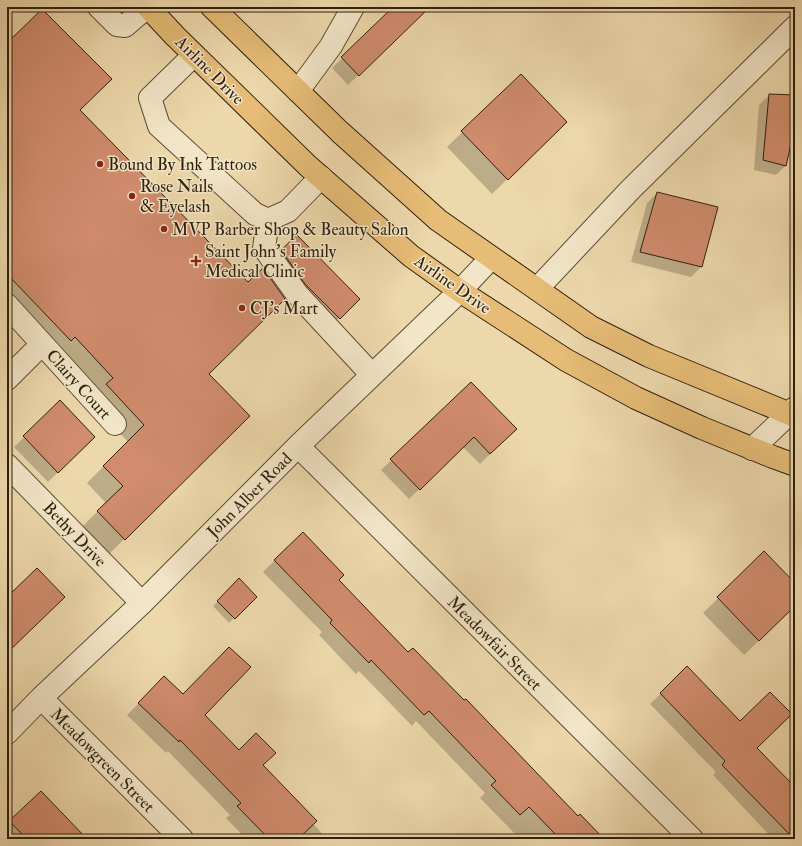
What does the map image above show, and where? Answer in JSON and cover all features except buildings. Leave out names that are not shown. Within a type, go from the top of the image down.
[{"type":"main road","name":"Airline Drive","points":[[148,7],[194,55],[321,177],[411,256],[460,291],[566,360],[622,391],[702,428],[795,465]]},
{"type":"main road","points":[[212,7],[340,132],[438,220],[491,258],[591,327],[649,356],[793,413]]},
{"type":"street","points":[[99,7],[117,25],[125,26],[148,7]]},
{"type":"street","points":[[298,91],[331,46],[352,7]]},
{"type":"street","points":[[537,289],[630,190],[795,27]]},
{"type":"street","points":[[194,55],[150,98],[159,126],[255,214],[268,220],[288,211],[321,177]]},
{"type":"street","points":[[268,220],[264,248],[297,294],[372,376]]},
{"type":"street","name":"John Alber Road","points":[[7,733],[41,698],[142,603],[298,446],[460,291],[491,258]]},
{"type":"street","name":"Clairy Court","points":[[7,305],[115,424]]},
{"type":"street","name":"Clairy Court","points":[[7,379],[42,344]]},
{"type":"street","points":[[752,449],[793,413]]},
{"type":"street","name":"Meadowfair Street","points":[[298,446],[692,839]]},
{"type":"street","name":"Bethy Drive","points":[[7,465],[142,603]]},
{"type":"street","name":"Meadowgreen Street","points":[[41,698],[182,839]]},
{"type":"place","name":"Bound By Ink Tattoos","points":[[100,164]]},
{"type":"place","name":"Rose Nails & Eyelash","points":[[132,196]]},
{"type":"place","name":"MVP Barber Shop & Beauty Salon","points":[[164,229]]},
{"type":"place","name":"Saint John's Family Medical Clinic","points":[[196,261]]},
{"type":"place","name":"CJ's Mart","points":[[242,308]]}]
